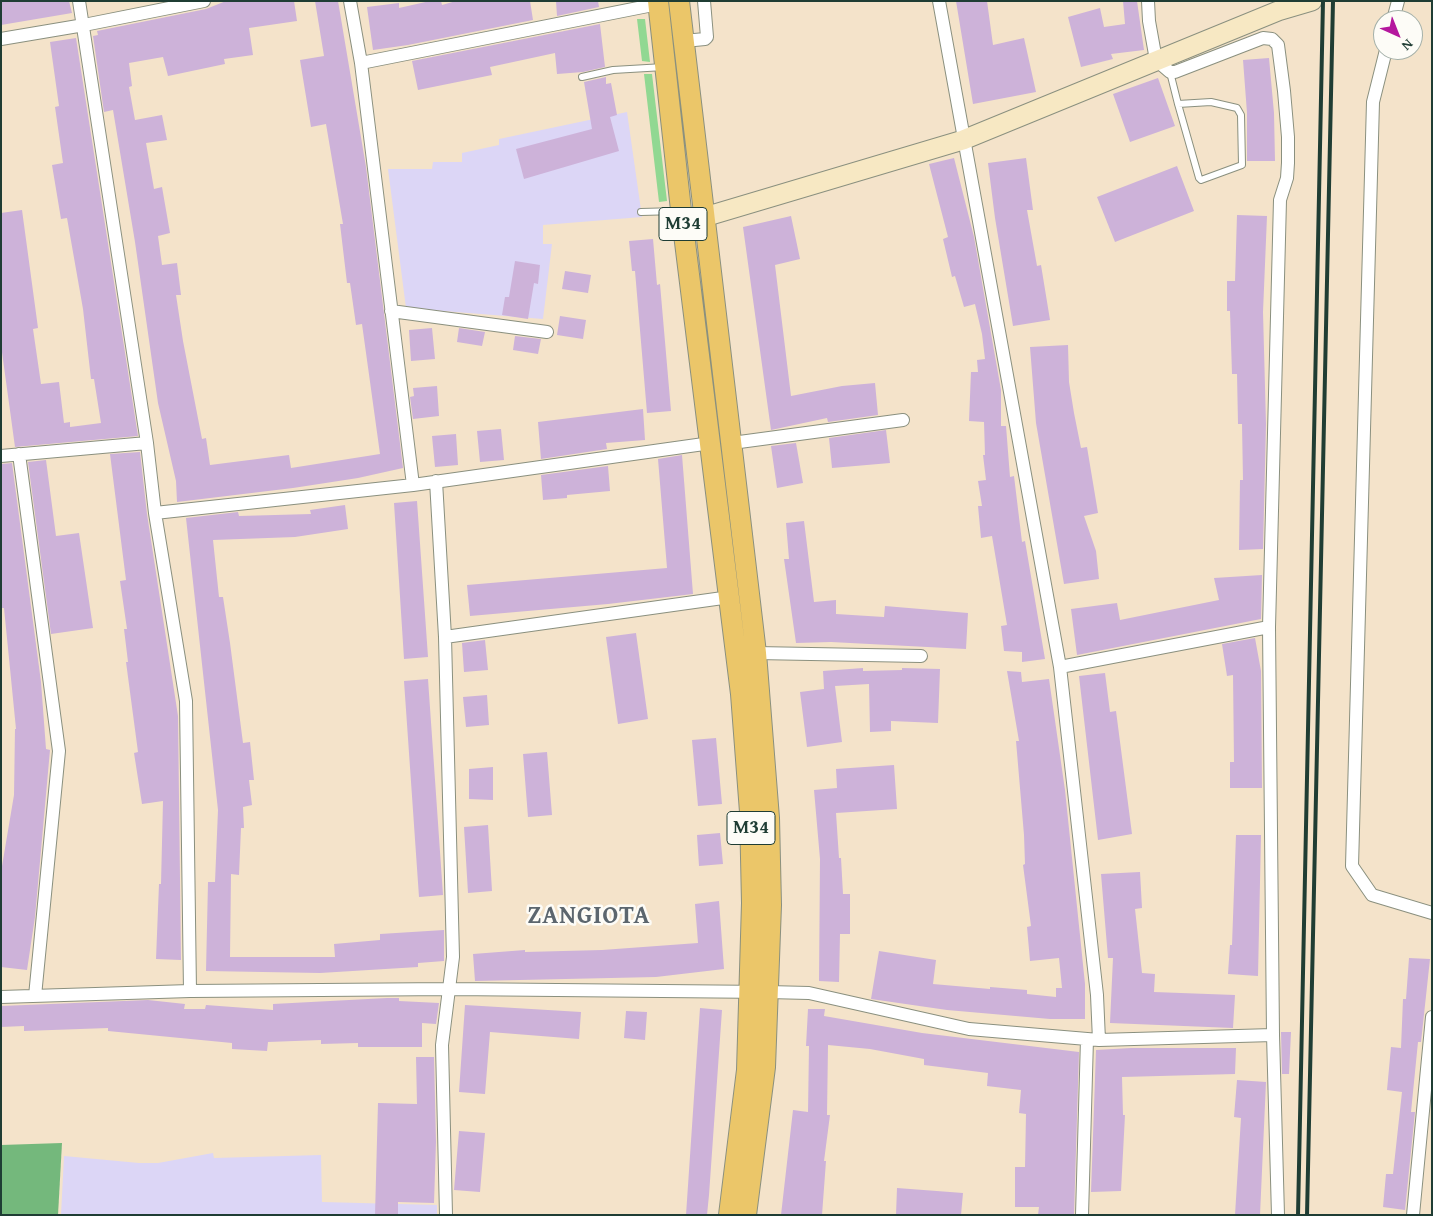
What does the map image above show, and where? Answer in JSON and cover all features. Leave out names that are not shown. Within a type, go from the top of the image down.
[{"type":"main road","name":"M34","points":[[679,1],[756,653],[771,862],[759,992],[729,1215]]},
{"type":"main road","points":[[682,216],[704,219],[963,140],[1163,66],[1278,6],[1312,1]]},
{"type":"main road","name":"M34","points":[[658,3],[682,216],[741,694],[751,831],[759,992],[765,1066],[746,1215]]},
{"type":"street","points":[[78,1],[84,25],[147,443],[155,513],[186,701],[190,991]]},
{"type":"street","points":[[1,39],[84,25],[204,1]]},
{"type":"street","points":[[350,1],[362,63],[413,485]]},
{"type":"street","points":[[684,41],[708,37],[704,1]]},
{"type":"street","points":[[939,1],[1060,666],[1097,995],[1082,1215]]},
{"type":"street","points":[[1148,1],[1148,21],[1163,66],[1175,72],[1263,38],[1272,39],[1278,45],[1288,137],[1287,178],[1280,200],[1269,627],[1273,1035],[1278,1215]]},
{"type":"street","points":[[362,63],[620,6],[658,3]]},
{"type":"street","points":[[1384,60],[1373,102],[1352,866],[1372,895],[1432,913]]},
{"type":"street","points":[[391,311],[547,332]]},
{"type":"street","points":[[732,443],[903,420]]},
{"type":"street","points":[[1,456],[147,443]]},
{"type":"street","points":[[155,513],[413,485],[711,443]]},
{"type":"street","points":[[19,454],[59,751],[35,996]]},
{"type":"street","points":[[436,481],[445,637],[453,957],[451,989],[442,1045],[446,1215]]},
{"type":"street","points":[[445,637],[730,597]]},
{"type":"street","points":[[1060,666],[1269,627]]},
{"type":"street","points":[[756,653],[921,656]]},
{"type":"street","points":[[1,997],[190,991],[451,989],[809,993],[969,1029],[1093,1040],[1273,1035]]},
{"type":"street","points":[[1413,1215],[1432,1017]]},
{"type":"lane","points":[[1163,66],[1178,104],[1199,178],[1201,180],[1242,165],[1241,115],[1237,108],[1211,102],[1178,104]]},
{"type":"lane","points":[[582,77],[613,70],[665,67]]},
{"type":"lane","points":[[641,212],[682,216]]},
{"type":"shaded area","points":[[627,112],[642,217],[543,225],[543,244],[552,244],[543,319],[406,308],[388,169],[432,169],[433,162],[462,162],[462,153],[499,145],[499,139]]},
{"type":"shaded area","points":[[213,1153],[214,1158],[321,1155],[322,1202],[437,1205],[437,1215],[61,1215],[64,1156],[158,1163]]},
{"type":"green space","points":[[637,19],[645,19],[650,62],[642,61]]},
{"type":"green space","points":[[644,74],[652,74],[667,201],[659,202]]},
{"type":"green space","points":[[62,1143],[58,1215],[1,1215],[1,1145]]},
{"type":"building","points":[[1,1],[69,1],[72,13],[1,25]]},
{"type":"building","points":[[226,1],[294,1],[297,21],[249,28],[253,55],[224,59],[225,64],[168,76],[163,57],[129,63],[132,86],[129,87],[135,120],[162,115],[167,140],[146,143],[154,189],[162,187],[170,233],[158,236],[162,265],[177,263],[181,295],[176,295],[183,341],[202,439],[206,438],[210,465],[289,455],[291,468],[380,454],[362,324],[356,325],[350,283],[347,283],[340,224],[343,224],[326,124],[311,127],[300,60],[324,56],[315,1],[338,1],[366,167],[403,468],[358,478],[293,488],[177,502],[176,481],[158,403],[135,242],[113,110],[104,112],[93,36],[98,35],[97,31],[206,9]]},
{"type":"building","points":[[430,1],[441,1],[442,5],[456,1],[530,1],[533,20],[408,45],[373,50],[367,7],[399,3],[399,8]]},
{"type":"building","points":[[556,1],[598,1],[599,7],[557,16]]},
{"type":"building","points":[[956,1],[987,1],[993,45],[1024,38],[1036,92],[973,104]]},
{"type":"building","points":[[1123,1],[1137,1],[1144,50],[1111,54],[1113,59],[1081,67],[1068,17],[1100,8],[1104,27],[1125,24]]},
{"type":"building","points":[[600,24],[605,67],[583,72],[557,74],[555,53],[490,67],[492,75],[418,90],[412,61]]},
{"type":"building","points":[[76,38],[138,436],[15,447],[1,345],[1,213],[22,210],[38,328],[33,329],[41,384],[59,382],[64,423],[70,422],[70,427],[101,423],[94,379],[91,379],[83,309],[67,218],[61,219],[52,165],[63,163],[55,107],[59,106],[50,42]]},
{"type":"building","points":[[1269,58],[1274,113],[1275,161],[1247,161],[1247,113],[1243,60]]},
{"type":"building","points":[[606,77],[606,84],[611,83],[617,115],[610,117],[619,151],[524,179],[516,149],[592,129],[584,82]]},
{"type":"building","points":[[1158,78],[1175,126],[1130,142],[1113,94]]},
{"type":"building","points":[[954,158],[974,237],[1001,390],[1001,426],[1006,426],[1010,477],[1014,476],[1022,542],[1025,541],[1045,659],[1022,662],[1022,652],[1004,651],[1001,626],[1007,625],[992,536],[981,538],[978,506],[982,506],[978,481],[986,480],[983,455],[985,455],[984,422],[969,421],[971,372],[978,372],[977,360],[985,359],[982,334],[975,304],[964,307],[955,276],[952,277],[943,239],[948,237],[929,164]]},
{"type":"building","points":[[1026,158],[1033,210],[1027,210],[1037,266],[1041,265],[1050,320],[1013,326],[988,163]]},
{"type":"building","points":[[1177,166],[1194,211],[1115,242],[1097,197]]},
{"type":"building","points":[[1237,215],[1267,216],[1263,312],[1266,424],[1263,549],[1239,550],[1240,480],[1243,480],[1242,424],[1238,424],[1237,374],[1232,374],[1230,311],[1227,311],[1227,281],[1235,281]]},
{"type":"building","points":[[791,216],[800,259],[775,265],[791,396],[842,386],[875,383],[878,415],[828,422],[827,418],[771,430],[743,227]]},
{"type":"building","points":[[653,239],[657,285],[660,284],[671,411],[647,413],[635,271],[632,271],[629,241]]},
{"type":"building","points":[[515,261],[540,265],[538,284],[534,283],[528,319],[502,315],[505,297],[509,297]]},
{"type":"building","points":[[565,271],[591,275],[588,293],[562,289]]},
{"type":"building","points":[[560,316],[586,320],[583,339],[557,335]]},
{"type":"building","points":[[432,328],[435,359],[411,361],[409,330]]},
{"type":"building","points":[[459,328],[485,332],[482,346],[457,342]]},
{"type":"building","points":[[515,336],[541,339],[538,354],[513,350]]},
{"type":"building","points":[[1068,345],[1069,382],[1074,413],[1081,448],[1087,447],[1098,513],[1084,516],[1096,551],[1099,579],[1064,584],[1036,423],[1030,347]]},
{"type":"building","points":[[437,386],[439,416],[413,419],[410,397],[414,396],[413,388]]},
{"type":"building","points":[[643,409],[645,440],[606,443],[607,449],[541,459],[538,422]]},
{"type":"building","points":[[501,429],[504,460],[480,462],[477,431]]},
{"type":"building","points":[[886,430],[890,463],[832,468],[829,438]]},
{"type":"building","points":[[456,434],[458,465],[435,467],[432,436]]},
{"type":"building","points":[[796,443],[803,483],[777,488],[771,446]]},
{"type":"building","points":[[140,452],[147,514],[178,716],[181,960],[156,959],[159,884],[161,884],[163,801],[142,804],[134,753],[138,752],[126,662],[128,662],[124,629],[127,629],[120,581],[126,580],[110,454]]},
{"type":"building","points":[[682,455],[693,594],[608,604],[470,616],[467,585],[667,568],[658,459]]},
{"type":"building","points":[[46,460],[56,536],[79,533],[93,628],[51,634],[28,462]]},
{"type":"building","points":[[12,463],[41,682],[46,749],[50,750],[35,917],[27,970],[1,967],[1,872],[14,795],[16,729],[4,608],[1,608],[1,464]]},
{"type":"building","points":[[608,466],[610,491],[567,495],[567,498],[543,500],[541,475]]},
{"type":"building","points":[[417,501],[428,657],[404,659],[394,503]]},
{"type":"building","points":[[345,505],[348,529],[295,537],[213,540],[219,597],[223,597],[243,743],[250,742],[254,780],[249,780],[252,805],[243,807],[244,828],[241,828],[239,875],[231,874],[230,957],[335,957],[334,944],[380,940],[380,934],[444,930],[444,961],[418,963],[418,967],[320,973],[206,971],[208,882],[215,882],[218,810],[186,518],[238,512],[239,516],[311,514],[310,510]]},
{"type":"building","points":[[804,521],[814,602],[836,600],[836,614],[884,617],[885,606],[968,613],[966,649],[831,642],[796,643],[784,559],[789,559],[786,523]]},
{"type":"building","points":[[1262,575],[1261,619],[1077,655],[1071,609],[1117,603],[1120,620],[1219,600],[1214,578]]},
{"type":"building","points":[[636,633],[648,719],[618,724],[606,637]]},
{"type":"building","points":[[1255,638],[1261,671],[1262,788],[1230,788],[1230,762],[1234,762],[1233,675],[1227,676],[1222,644]]},
{"type":"building","points":[[485,640],[488,670],[464,672],[462,643]]},
{"type":"building","points":[[863,668],[863,671],[902,670],[902,668],[940,669],[938,723],[891,721],[891,731],[870,732],[869,684],[835,686],[842,742],[807,747],[800,692],[824,689],[823,671]]},
{"type":"building","points":[[1007,671],[1021,672],[1022,682],[1049,679],[1065,790],[1085,984],[1085,1019],[1050,1019],[947,1010],[871,999],[879,951],[936,960],[933,984],[1027,990],[1027,994],[1056,997],[1056,988],[1062,988],[1059,958],[1030,961],[1027,927],[1031,926],[1023,865],[1025,864],[1024,835],[1016,741],[1019,741]]},
{"type":"building","points":[[1105,673],[1110,712],[1116,711],[1132,834],[1098,840],[1079,676]]},
{"type":"building","points":[[428,679],[443,895],[419,897],[404,681]]},
{"type":"building","points":[[487,695],[489,725],[466,727],[463,697]]},
{"type":"building","points":[[716,738],[722,804],[698,806],[692,740]]},
{"type":"building","points":[[547,752],[552,815],[528,817],[523,754]]},
{"type":"building","points":[[894,765],[897,809],[836,813],[843,894],[850,894],[850,934],[840,934],[839,982],[819,981],[820,859],[814,790],[837,788],[836,769]]},
{"type":"building","points":[[493,767],[493,800],[469,799],[469,769]]},
{"type":"building","points":[[488,825],[492,891],[468,893],[464,827]]},
{"type":"building","points":[[720,833],[723,864],[699,866],[697,835]]},
{"type":"building","points":[[1236,835],[1261,835],[1258,976],[1228,974],[1230,945],[1232,945]]},
{"type":"building","points":[[1140,872],[1142,908],[1135,909],[1142,973],[1155,974],[1154,992],[1235,995],[1233,1028],[1110,1023],[1113,958],[1108,958],[1101,874]]},
{"type":"building","points":[[719,901],[724,969],[656,977],[475,981],[473,954],[525,950],[525,952],[602,950],[698,943],[695,904]]},
{"type":"building","points":[[1409,958],[1430,959],[1421,1042],[1418,1042],[1411,1112],[1415,1112],[1405,1210],[1383,1207],[1386,1174],[1393,1174],[1402,1092],[1387,1090],[1391,1047],[1401,1048],[1403,999],[1406,999]]},
{"type":"building","points":[[399,998],[399,1001],[439,1003],[436,1024],[422,1023],[422,1047],[358,1047],[358,1043],[321,1044],[321,1040],[268,1042],[267,1051],[232,1049],[232,1043],[108,1031],[108,1028],[24,1031],[24,1026],[1,1027],[1,1006],[148,1000],[185,1004],[184,1009],[205,1009],[206,1005],[273,1010],[273,1004]]},
{"type":"building","points":[[465,1005],[581,1012],[579,1039],[490,1032],[485,1094],[459,1092]]},
{"type":"building","points":[[700,1008],[722,1010],[707,1215],[686,1215]]},
{"type":"building","points":[[808,1009],[825,1009],[824,1016],[922,1033],[1079,1052],[1074,1215],[1038,1215],[1039,1207],[1015,1207],[1015,1167],[1025,1167],[1026,1114],[1019,1113],[1021,1090],[987,1086],[988,1073],[924,1065],[924,1059],[870,1049],[828,1045],[827,1115],[830,1115],[824,1161],[826,1161],[822,1215],[781,1215],[793,1110],[808,1112],[809,1046],[806,1046]]},
{"type":"building","points":[[626,1011],[647,1012],[645,1040],[624,1038]]},
{"type":"building","points":[[1281,1032],[1291,1032],[1289,1074],[1282,1074]]},
{"type":"building","points":[[1236,1048],[1235,1074],[1122,1077],[1123,1115],[1125,1115],[1121,1191],[1091,1192],[1096,1050]]},
{"type":"building","points":[[416,1057],[434,1057],[436,1142],[434,1203],[398,1202],[398,1215],[375,1215],[378,1103],[417,1104]]},
{"type":"building","points":[[1237,1080],[1266,1082],[1260,1215],[1235,1215],[1241,1118],[1234,1117]]},
{"type":"building","points":[[459,1131],[485,1133],[480,1192],[454,1190]]},
{"type":"building","points":[[897,1188],[963,1193],[961,1215],[896,1215]]},
{"type":"railway","points":[[1298,1215],[1323,1]]},
{"type":"railway","points":[[1307,1215],[1333,1]]},
{"type":"district","name":"ZANGIOTA","points":[[589,917]]}]
